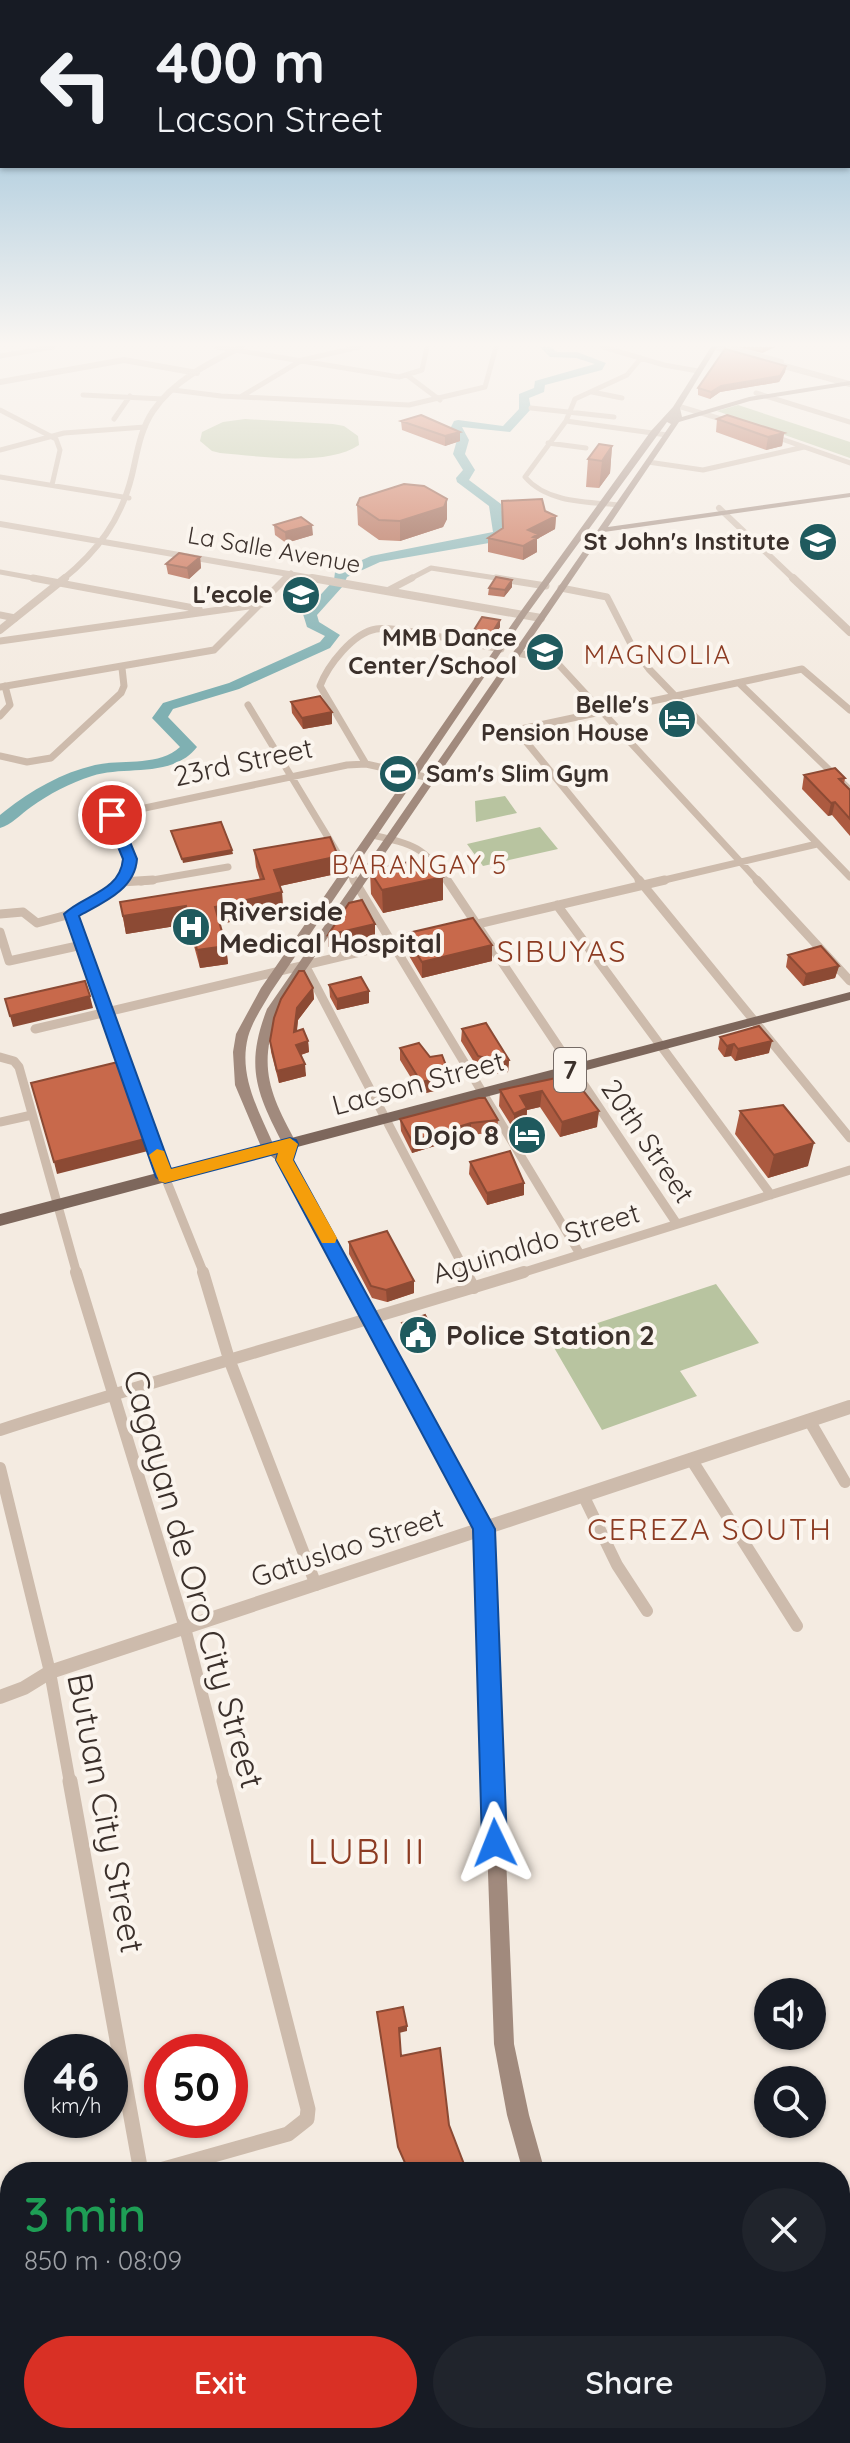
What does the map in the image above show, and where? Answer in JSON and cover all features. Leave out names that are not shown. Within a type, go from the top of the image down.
[{"type":"main road","points":[[531,2162],[504,2044],[484,1529],[373,1319],[281,1151],[241,1085],[239,1052],[252,1012],[278,971],[524,613],[635,461]]},
{"type":"main road","points":[[281,1151],[260,1076],[259,1051],[273,1009],[648,462]]},
{"type":"main road","points":[[614,488],[629,490]]},
{"type":"main road","points":[[603,528],[850,493]]},
{"type":"main road","points":[[486,672],[501,675]]},
{"type":"main road","points":[[444,731],[460,734]]},
{"type":"main road","name":"Lacson Street","points":[[0,1220],[165,1177],[281,1151],[384,1119],[850,996]]},
{"type":"street","points":[[52,485],[57,461]]},
{"type":"street","points":[[0,630],[103,541],[129,498],[137,461]]},
{"type":"street","points":[[535,461],[525,477],[529,484],[559,496],[619,505]]},
{"type":"street","points":[[648,462],[703,470],[743,461]]},
{"type":"street","points":[[0,477],[129,498]]},
{"type":"street","points":[[721,510],[850,632]]},
{"type":"street","name":"La Salle Avenue","points":[[0,524],[541,618]]},
{"type":"street","points":[[389,590],[431,568],[546,586]]},
{"type":"street","points":[[0,572],[208,611]]},
{"type":"street","points":[[0,716],[10,705],[2,686],[214,650],[291,573]]},
{"type":"street","points":[[561,588],[607,597],[633,648],[674,698],[850,877]]},
{"type":"street","points":[[0,641],[262,604]]},
{"type":"street","points":[[0,615],[15,618]]},
{"type":"street","points":[[366,764],[320,686],[323,676],[363,632],[379,628],[501,649]]},
{"type":"street","points":[[517,653],[555,662],[604,711],[850,981]]},
{"type":"street","points":[[0,756],[27,762],[58,754],[121,693],[124,686],[122,668]]},
{"type":"street","points":[[850,710],[805,670],[525,728],[519,733],[850,1138]]},
{"type":"street","points":[[739,683],[850,790]]},
{"type":"street","points":[[248,705],[580,1254]]},
{"type":"street","name":"23rd Street","points":[[121,882],[130,859],[112,815],[347,765],[366,764],[430,778]]},
{"type":"street","name":"20th Street","points":[[372,835],[415,845],[427,854],[677,1224]]},
{"type":"street","points":[[449,931],[817,844]]},
{"type":"street","points":[[0,914],[23,912],[37,923],[71,914],[108,894],[121,882],[140,882],[228,867]]},
{"type":"street","points":[[557,905],[771,1195]]},
{"type":"street","points":[[71,914],[165,1177],[208,1285],[229,1359],[316,1585]]},
{"type":"street","points":[[0,932],[9,961],[82,945]]},
{"type":"street","points":[[35,1029],[421,938]]},
{"type":"street","points":[[302,966],[474,1288]]},
{"type":"street","name":"Cagayan de Oro City Street","points":[[6,1058],[19,1067],[56,1206],[185,1628],[223,1787],[306,2099],[307,2119],[288,2134],[189,2162]]},
{"type":"street","points":[[0,1122],[32,1115]]},
{"type":"street","name":"Aguinaldo Street","points":[[0,1430],[114,1393],[373,1319],[850,1170]]},
{"type":"street","name":"Gatuslao Street","points":[[0,1697],[24,1688],[50,1672],[850,1407]]},
{"type":"street","points":[[809,1420],[845,1482]]},
{"type":"street","points":[[691,1459],[797,1626]]},
{"type":"street","name":"Butuan City Street","points":[[0,1468],[50,1672],[139,2162]]},
{"type":"street","points":[[584,1497],[617,1565],[647,1611]]},
{"type":"green space","points":[[505,796],[517,813],[476,822],[475,801]]},
{"type":"green space","points":[[540,827],[558,849],[483,866],[467,844]]},
{"type":"green space","points":[[716,1284],[759,1343],[680,1371],[697,1396],[602,1430],[549,1339]]},
{"type":"building","points":[[404,484],[424,486],[447,499],[444,507],[400,521],[379,520],[357,505],[360,498]]},
{"type":"building","points":[[542,499],[545,511],[556,516],[528,530],[538,534],[533,537],[537,538],[523,546],[488,538],[503,528],[502,501]]},
{"type":"building","points":[[301,517],[312,525],[285,532],[274,525]]},
{"type":"building","points":[[179,553],[200,557],[187,568],[166,564]]},
{"type":"building","points":[[496,577],[512,580],[505,590],[489,588]]},
{"type":"building","points":[[482,617],[500,620],[492,633],[474,630]]},
{"type":"building","points":[[320,696],[332,712],[302,718],[291,702]]},
{"type":"building","points":[[835,768],[845,778],[839,779],[850,790],[850,819],[804,775]]},
{"type":"building","points":[[221,822],[232,850],[182,859],[171,831]]},
{"type":"building","points":[[330,837],[336,851],[330,858],[274,870],[282,892],[215,907],[226,946],[197,950],[186,906],[123,916],[120,902],[264,879],[254,850]]},
{"type":"building","points":[[431,857],[443,877],[382,890],[370,871]]},
{"type":"building","points":[[362,900],[375,924],[328,935],[349,903]]},
{"type":"building","points":[[473,918],[492,945],[422,962],[404,934]]},
{"type":"building","points":[[821,946],[839,966],[806,974],[788,955]]},
{"type":"building","points":[[299,971],[304,971],[313,988],[297,1008],[294,1032],[303,1029],[308,1041],[296,1045],[305,1064],[277,1071],[270,1041],[274,1018],[281,999]]},
{"type":"building","points":[[361,977],[369,991],[337,999],[329,985]]},
{"type":"building","points":[[85,981],[90,996],[10,1016],[5,999]]},
{"type":"building","points":[[486,1023],[509,1060],[500,1062],[478,1056],[462,1029]]},
{"type":"building","points":[[759,1026],[772,1041],[738,1049],[734,1044],[727,1046],[720,1037]]},
{"type":"building","points":[[419,1043],[430,1057],[442,1055],[447,1068],[440,1078],[421,1082],[400,1048]]},
{"type":"building","points":[[118,1062],[145,1139],[54,1162],[31,1083]]},
{"type":"building","points":[[575,1074],[569,1085],[581,1088],[599,1111],[562,1122],[542,1091],[520,1096],[527,1108],[514,1114],[500,1090]]},
{"type":"building","points":[[485,1098],[498,1120],[471,1123],[412,1141],[400,1119]]},
{"type":"building","points":[[783,1105],[814,1143],[774,1155],[740,1111]]},
{"type":"building","points":[[510,1151],[524,1183],[487,1193],[470,1162]]},
{"type":"building","points":[[387,1231],[414,1281],[386,1290],[371,1286],[349,1242]]},
{"type":"building","points":[[425,1315],[434,1332],[411,1340],[402,1323]]},
{"type":"building","points":[[403,2007],[407,2026],[399,2028],[401,2056],[440,2048],[449,2125],[463,2162],[405,2162],[398,2147],[377,2012]]},
{"type":"waterway","points":[[340,579],[340,575],[376,559],[489,539],[500,534],[495,504],[463,482],[462,478],[469,470],[463,461]]},
{"type":"waterway","points":[[0,823],[34,797],[73,777],[99,769],[161,762],[183,754],[189,747],[160,718],[168,706],[234,686],[325,645],[333,635],[312,624],[310,614],[338,583]]},
{"type":"slow traffic","points":[[157,1155],[165,1177],[290,1144],[285,1160],[328,1238]]},
{"type":"place","name":"St John's Institute","points":[[818,542]]},
{"type":"place","name":"L'ecole","points":[[301,595]]},
{"type":"place","name":"MMB Dance Center/School","points":[[545,652]]},
{"type":"place","name":"Belle's Pension House","points":[[677,719]]},
{"type":"place","name":"Sam's Slim Gym","points":[[398,774]]},
{"type":"place","name":"Riverside Medical Hospital","points":[[191,927]]},
{"type":"place","name":"Dojo 8","points":[[527,1135]]},
{"type":"place","name":"Police Station 2","points":[[418,1335]]},
{"type":"district","name":"MAGNOLIA","points":[[658,655]]},
{"type":"district","name":"BARANGAY 5","points":[[420,865]]},
{"type":"district","name":"SIBUYAS","points":[[562,952]]},
{"type":"district","name":"CEREZA SOUTH","points":[[710,1530]]},
{"type":"district","name":"LUBI II","points":[[367,1851]]},
{"type":"route","points":[[112,815],[130,859],[130,867],[121,882],[108,894],[71,914],[165,1177],[290,1144],[285,1160],[484,1529],[488,1566],[495,1843]]}]
